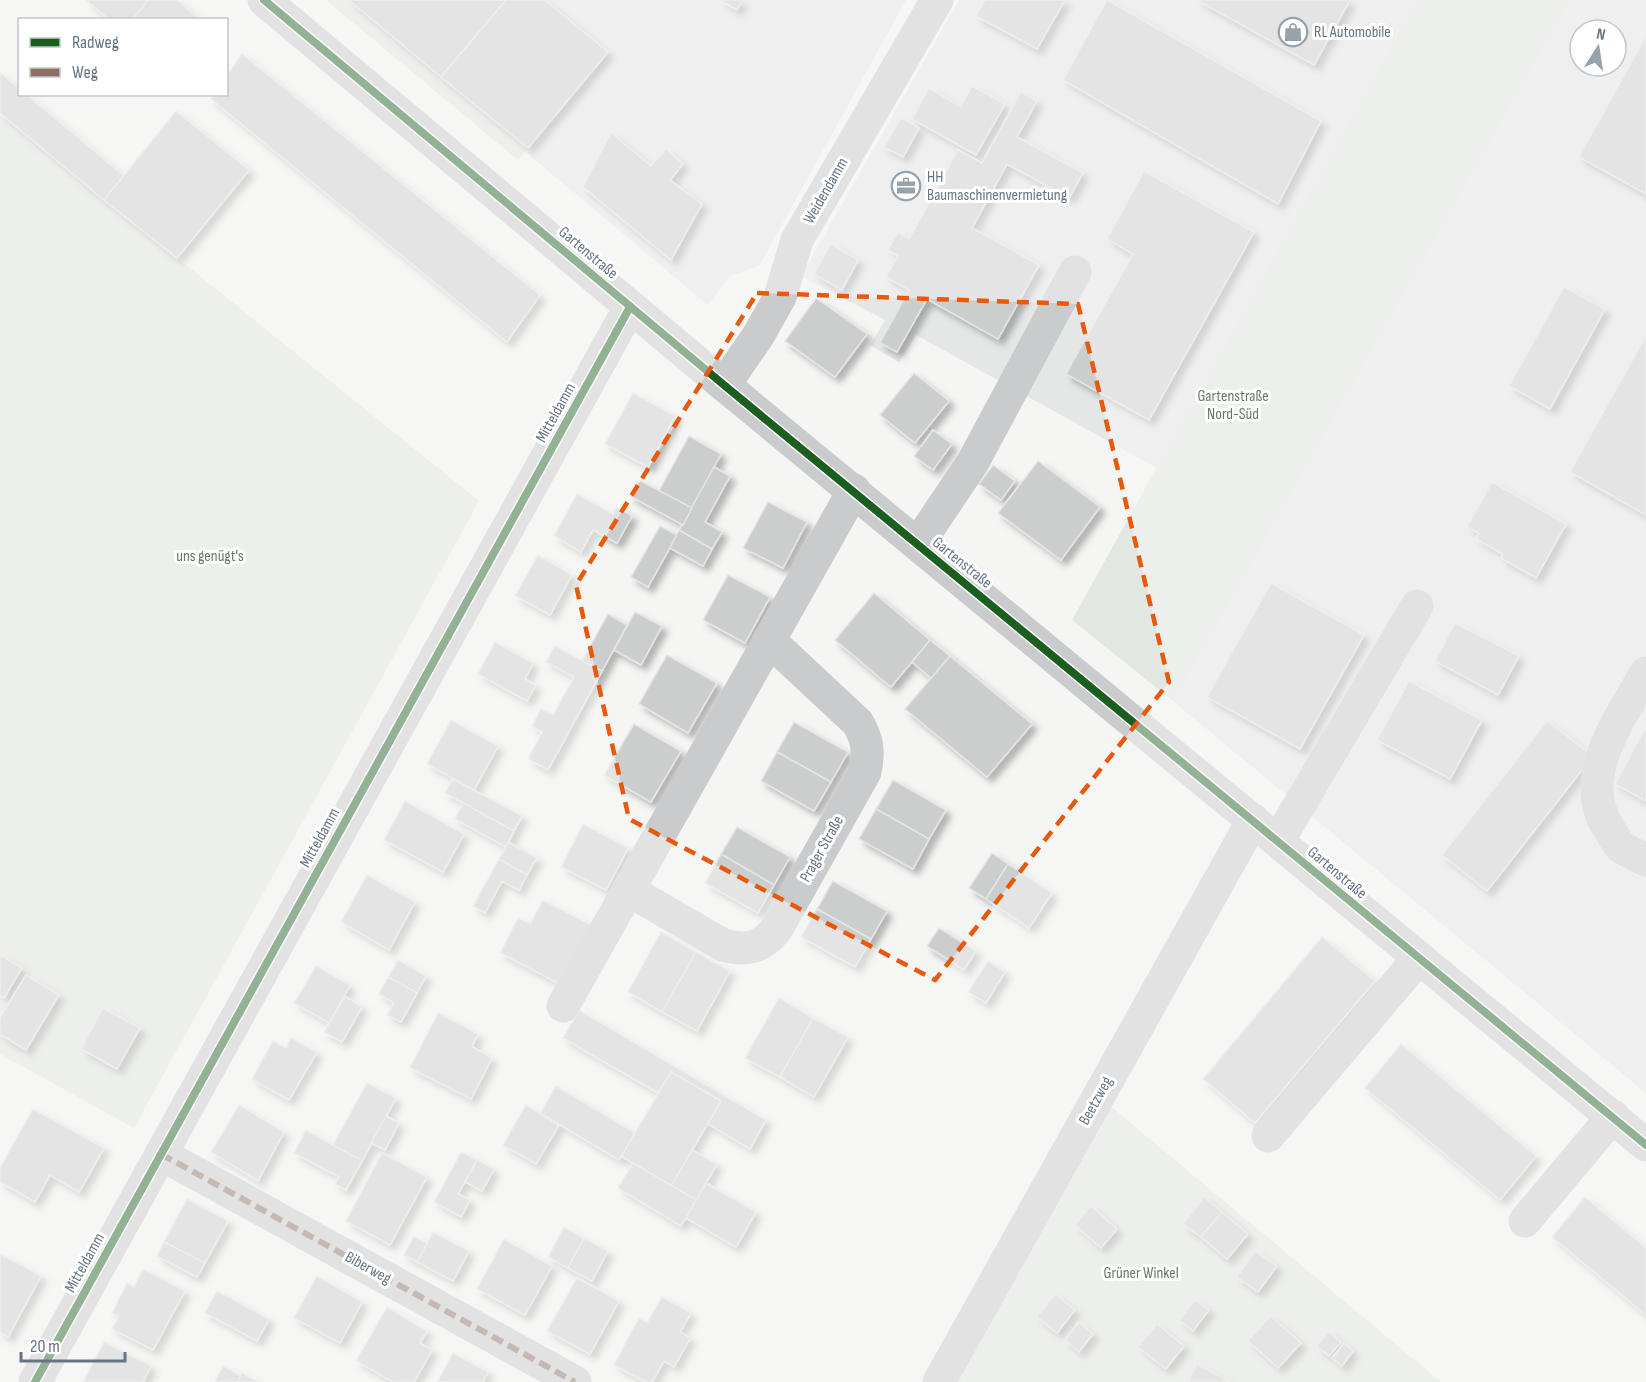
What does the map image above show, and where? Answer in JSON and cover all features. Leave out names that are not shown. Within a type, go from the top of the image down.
[{"type":"street","name":"Gartenstraße","points":[[264,0],[724,385],[1646,1145]]},
{"type":"street","name":"Weidendamm","points":[[724,385],[758,336],[780,297],[797,240],[937,0]]},
{"type":"street","points":[[918,544],[973,462],[1075,272]]},
{"type":"street","name":"Mitteldamm","points":[[34,1382],[630,307]]},
{"type":"street","points":[[563,1006],[630,891],[854,490]]},
{"type":"street","points":[[1278,841],[1418,606]]},
{"type":"street","name":"Prager Straße","points":[[630,891],[723,945],[739,950],[755,948],[771,938],[775,932],[865,772],[869,752],[866,736],[858,723],[769,640]]},
{"type":"street","points":[[1646,673],[1606,743],[1597,790],[1597,801],[1604,821],[1620,846],[1646,860]]},
{"type":"street","name":"Beetzweg","points":[[939,1382],[1252,820]]},
{"type":"street","points":[[1269,1136],[1419,958]]},
{"type":"street","points":[[1526,1221],[1612,1116]]},
{"type":"street","name":"Biberweg","points":[[161,1154],[575,1382]]},
{"type":"highlighted area","points":[[757,293],[1078,304],[1169,682],[935,980],[629,819],[576,585]]},
{"type":"shaded area","points":[[326,0],[906,0],[759,266],[730,276],[708,305],[490,122]]},
{"type":"shaded area","points":[[959,0],[1416,0],[1157,468],[916,335],[899,362],[870,345],[885,320],[801,276]]},
{"type":"shaded area","points":[[1571,0],[1646,0],[1646,1093],[1174,702]]},
{"type":"green space","points":[[326,0],[349,0],[528,148],[518,160]]},
{"type":"green space","name":"Gartenstraße Nord-Süd","points":[[1416,0],[1571,0],[1174,702],[1072,620]]},
{"type":"green space","name":"uns genügt's","points":[[0,115],[479,501],[134,1128],[0,1054]]},
{"type":"green space","name":"Grüner Winkel","points":[[1109,1105],[1441,1382],[956,1382]]},
{"type":"building","points":[[86,0],[148,0],[134,18],[108,18]]},
{"type":"building","points":[[148,0],[177,0],[198,18],[134,18]]},
{"type":"building","points":[[349,0],[506,0],[441,77]]},
{"type":"building","points":[[506,0],[545,0],[608,52],[528,148],[441,77]]},
{"type":"building","points":[[720,0],[742,0],[737,10]]},
{"type":"building","points":[[985,0],[1065,0],[1037,49],[976,16]]},
{"type":"building","points":[[1107,0],[1321,121],[1278,204],[1063,80]]},
{"type":"building","name":"RL Automobile","points":[[1197,0],[1350,0],[1314,65]]},
{"type":"building","points":[[1646,36],[1646,194],[1579,157],[1623,78],[1628,78],[1628,69]]},
{"type":"building","points":[[242,54],[540,295],[507,342],[211,99],[213,96],[228,96],[228,74]]},
{"type":"building","points":[[0,73],[18,87],[18,96],[28,96],[124,176],[104,200],[0,113]]},
{"type":"building","points":[[972,86],[1005,104],[976,155],[912,119],[929,88],[961,107]]},
{"type":"building","points":[[1021,92],[1037,101],[1017,137],[1083,173],[1069,198],[1007,164],[972,228],[1039,265],[998,339],[927,299],[897,352],[880,343],[909,290],[886,277],[898,256],[888,250],[898,232],[909,239],[958,150],[982,163]]},
{"type":"building","points":[[176,111],[249,170],[177,258],[104,200]]},
{"type":"building","points":[[901,118],[919,128],[903,157],[884,147]]},
{"type":"building","points":[[611,133],[651,166],[666,149],[683,164],[670,180],[702,204],[671,260],[583,187]]},
{"type":"building","points":[[1144,171],[1254,232],[1149,420],[1066,374],[1133,254],[1107,239]]},
{"type":"building","points":[[831,244],[858,260],[842,290],[814,274]]},
{"type":"building","points":[[1564,287],[1605,309],[1550,409],[1509,386]]},
{"type":"building","points":[[816,298],[867,334],[835,377],[785,341]]},
{"type":"building","points":[[1646,336],[1646,515],[1570,472]]},
{"type":"building","points":[[914,373],[949,401],[915,443],[880,415]]},
{"type":"building","points":[[633,393],[675,416],[648,467],[605,444]]},
{"type":"building","points":[[933,430],[952,444],[933,470],[914,456]]},
{"type":"building","points":[[689,436],[721,454],[692,508],[659,491]]},
{"type":"building","points":[[1038,461],[1100,507],[1061,560],[998,513]]},
{"type":"building","points":[[993,465],[1015,481],[1001,500],[979,484]]},
{"type":"building","points":[[714,467],[730,476],[705,522],[722,532],[712,549],[679,530]]},
{"type":"building","points":[[639,480],[692,508],[683,525],[630,496]]},
{"type":"building","points":[[1492,482],[1566,524],[1536,578],[1501,558],[1503,554],[1476,539],[1479,533],[1467,527]]},
{"type":"building","points":[[577,494],[613,514],[617,507],[632,516],[617,543],[593,530],[581,552],[554,536]]},
{"type":"building","points":[[768,502],[807,522],[783,568],[743,548]]},
{"type":"building","points":[[660,526],[677,535],[648,587],[631,577]]},
{"type":"building","points":[[679,530],[712,549],[703,566],[670,548]]},
{"type":"building","points":[[538,555],[572,575],[550,615],[515,596]]},
{"type":"building","points":[[728,575],[770,597],[745,643],[703,620]]},
{"type":"building","points":[[1271,583],[1364,635],[1300,749],[1207,697]]},
{"type":"building","points":[[874,593],[930,640],[891,687],[835,640]]},
{"type":"building","points":[[635,612],[662,626],[641,665],[614,650]]},
{"type":"building","points":[[608,614],[627,625],[602,671],[582,661]]},
{"type":"building","points":[[1455,623],[1519,656],[1498,695],[1435,661]]},
{"type":"building","points":[[930,640],[950,656],[931,678],[912,662]]},
{"type":"building","points":[[495,642],[533,663],[525,679],[536,685],[527,701],[478,674]]},
{"type":"building","points":[[555,646],[602,671],[548,770],[528,759],[542,732],[532,726],[541,709],[553,715],[574,677],[546,662]]},
{"type":"building","points":[[667,655],[717,683],[688,733],[639,704]]},
{"type":"building","points":[[950,656],[1032,724],[987,777],[905,709]]},
{"type":"building","points":[[1409,681],[1482,720],[1450,779],[1377,740]]},
{"type":"building","points":[[451,720],[498,746],[474,790],[427,764]]},
{"type":"building","points":[[1547,721],[1593,756],[1487,891],[1442,855]]},
{"type":"building","points":[[794,722],[848,752],[831,782],[777,752]]},
{"type":"building","points":[[634,724],[681,751],[651,802],[604,775]]},
{"type":"building","points":[[1646,727],[1646,801],[1615,784]]},
{"type":"building","points":[[777,752],[831,782],[814,811],[761,781]]},
{"type":"building","points":[[453,779],[522,816],[514,831],[445,793]]},
{"type":"building","points":[[893,780],[946,810],[929,839],[876,809]]},
{"type":"building","points":[[405,801],[464,834],[443,872],[384,840]]},
{"type":"building","points":[[463,803],[514,831],[506,847],[455,819]]},
{"type":"building","points":[[876,809],[929,839],[913,869],[859,839]]},
{"type":"building","points":[[583,824],[628,848],[606,890],[561,867]]},
{"type":"building","points":[[737,827],[790,857],[774,885],[721,854]]},
{"type":"building","points":[[508,842],[537,858],[527,875],[499,859]]},
{"type":"building","points":[[992,853],[1008,864],[986,899],[969,888]]},
{"type":"building","points":[[721,854],[774,885],[758,913],[705,883]]},
{"type":"building","points":[[499,859],[527,875],[519,890],[502,881],[485,913],[473,906]]},
{"type":"building","points":[[1008,864],[1052,893],[1029,928],[986,899]]},
{"type":"building","points":[[367,875],[415,902],[389,950],[341,922]]},
{"type":"building","points":[[833,881],[887,911],[871,939],[817,909]]},
{"type":"building","points":[[543,900],[591,925],[560,984],[500,953],[518,918],[530,924]]},
{"type":"building","points":[[817,909],[871,939],[855,967],[801,937]]},
{"type":"building","points":[[939,928],[976,951],[964,970],[927,946]]},
{"type":"building","points":[[661,932],[696,952],[662,1012],[628,992]]},
{"type":"building","points":[[1322,937],[1375,981],[1255,1123],[1203,1079]]},
{"type":"building","points":[[696,952],[730,971],[697,1031],[662,1012]]},
{"type":"building","points":[[0,955],[22,968],[4,998],[0,996]]},
{"type":"building","points":[[398,960],[426,976],[417,993],[388,977]]},
{"type":"building","points":[[988,961],[1005,972],[986,1003],[968,992]]},
{"type":"building","points":[[316,966],[350,985],[329,1023],[294,1003]]},
{"type":"building","points":[[26,975],[59,995],[26,1050],[0,1034],[0,1018]]},
{"type":"building","points":[[388,977],[417,993],[401,1022],[387,1015],[394,1003],[379,994]]},
{"type":"building","points":[[345,996],[362,1007],[342,1042],[324,1032]]},
{"type":"building","points":[[779,998],[813,1018],[780,1077],[745,1058]]},
{"type":"building","points":[[103,1008],[140,1028],[117,1069],[81,1049]]},
{"type":"building","points":[[579,1010],[766,1120],[750,1149],[708,1124],[721,1101],[671,1072],[658,1093],[563,1038]]},
{"type":"building","points":[[438,1013],[478,1034],[472,1047],[492,1058],[471,1099],[410,1068]]},
{"type":"building","points":[[813,1018],[848,1037],[814,1097],[780,1077]]},
{"type":"building","points":[[291,1038],[317,1052],[289,1100],[252,1079],[273,1041],[286,1048]]},
{"type":"building","points":[[1401,1044],[1536,1156],[1500,1200],[1365,1088]]},
{"type":"building","points":[[671,1072],[721,1101],[671,1186],[621,1156]]},
{"type":"building","points":[[367,1083],[396,1098],[362,1161],[333,1145]]},
{"type":"building","points":[[556,1086],[635,1133],[619,1160],[540,1113]]},
{"type":"building","points":[[239,1105],[284,1132],[258,1181],[211,1152]]},
{"type":"building","points":[[526,1105],[559,1125],[536,1164],[503,1145]]},
{"type":"building","points":[[33,1109],[104,1148],[79,1192],[50,1175],[35,1202],[0,1182],[0,1168]]},
{"type":"building","points":[[386,1116],[399,1123],[385,1150],[371,1143]]},
{"type":"building","points":[[306,1130],[362,1161],[346,1190],[335,1184],[339,1177],[294,1153]]},
{"type":"building","points":[[692,1150],[717,1164],[696,1200],[671,1186]]},
{"type":"building","points":[[461,1152],[477,1160],[458,1194],[470,1200],[461,1217],[434,1202]]},
{"type":"building","points":[[382,1153],[427,1177],[390,1245],[346,1221]]},
{"type":"building","points":[[477,1160],[494,1169],[482,1191],[465,1182]]},
{"type":"building","points":[[633,1163],[696,1200],[681,1226],[618,1188]]},
{"type":"building","points":[[706,1183],[756,1212],[736,1247],[686,1218]]},
{"type":"building","points":[[1204,1197],[1222,1212],[1201,1237],[1183,1224]]},
{"type":"building","points":[[1585,1197],[1646,1248],[1646,1315],[1552,1237]]},
{"type":"building","points":[[187,1199],[228,1221],[205,1263],[164,1242]]},
{"type":"building","points":[[1091,1206],[1117,1229],[1101,1248],[1075,1225]]},
{"type":"building","points":[[1222,1212],[1248,1234],[1227,1259],[1201,1237]]},
{"type":"building","points":[[564,1227],[584,1238],[568,1268],[548,1257]]},
{"type":"building","points":[[433,1232],[469,1251],[453,1281],[417,1262]]},
{"type":"building","points":[[414,1236],[427,1243],[417,1262],[404,1255]]},
{"type":"building","points":[[584,1238],[608,1251],[592,1281],[568,1268]]},
{"type":"building","points":[[504,1239],[552,1266],[525,1315],[477,1289]]},
{"type":"building","points":[[164,1242],[205,1263],[197,1277],[157,1256]]},
{"type":"building","points":[[1255,1251],[1277,1266],[1258,1292],[1237,1277]]},
{"type":"building","points":[[0,1254],[41,1276],[8,1337],[0,1332]]},
{"type":"building","points":[[143,1269],[185,1291],[153,1350],[112,1329],[119,1316],[112,1313],[127,1283],[134,1287]]},
{"type":"building","points":[[317,1276],[362,1302],[340,1343],[294,1318]]},
{"type":"building","points":[[577,1278],[619,1301],[590,1354],[547,1331]]},
{"type":"building","points":[[217,1291],[269,1319],[257,1341],[205,1313]]},
{"type":"building","points":[[1055,1294],[1075,1310],[1057,1333],[1037,1317]]},
{"type":"building","points":[[662,1297],[691,1313],[680,1332],[690,1338],[674,1367],[664,1361],[652,1382],[646,1382],[614,1365],[639,1318],[647,1323]]},
{"type":"building","points":[[1195,1300],[1209,1310],[1193,1331],[1179,1320]]},
{"type":"building","points":[[387,1307],[427,1331],[420,1343],[432,1350],[414,1382],[393,1382],[356,1361]]},
{"type":"building","points":[[1271,1316],[1301,1343],[1278,1368],[1248,1341]]},
{"type":"building","points":[[1079,1322],[1093,1334],[1079,1352],[1065,1340]]},
{"type":"building","points":[[1157,1324],[1184,1346],[1166,1369],[1138,1347]]},
{"type":"building","points":[[1329,1331],[1341,1342],[1329,1356],[1317,1346]]},
{"type":"building","points":[[104,1342],[151,1366],[143,1382],[83,1382]]},
{"type":"building","points":[[1344,1343],[1353,1351],[1342,1366],[1332,1358]]},
{"type":"building","points":[[453,1353],[488,1372],[483,1382],[437,1382]]},
{"type":"building","points":[[1197,1364],[1230,1382],[1188,1382]]},
{"type":"building","points":[[223,1366],[241,1376],[238,1382],[215,1382]]},
{"type":"building","points":[[242,1373],[258,1382],[238,1382]]},
{"type":"marked path","points":[[161,1154],[575,1382]]},
{"type":"cycle path","points":[[264,0],[724,385],[1646,1145]]},
{"type":"cycle path","points":[[35,1382],[630,307]]},
{"type":"place","name":"RL Automobile","points":[[1293,32]]},
{"type":"place","name":"HH Baumaschinenvermietung","points":[[906,186]]}]
